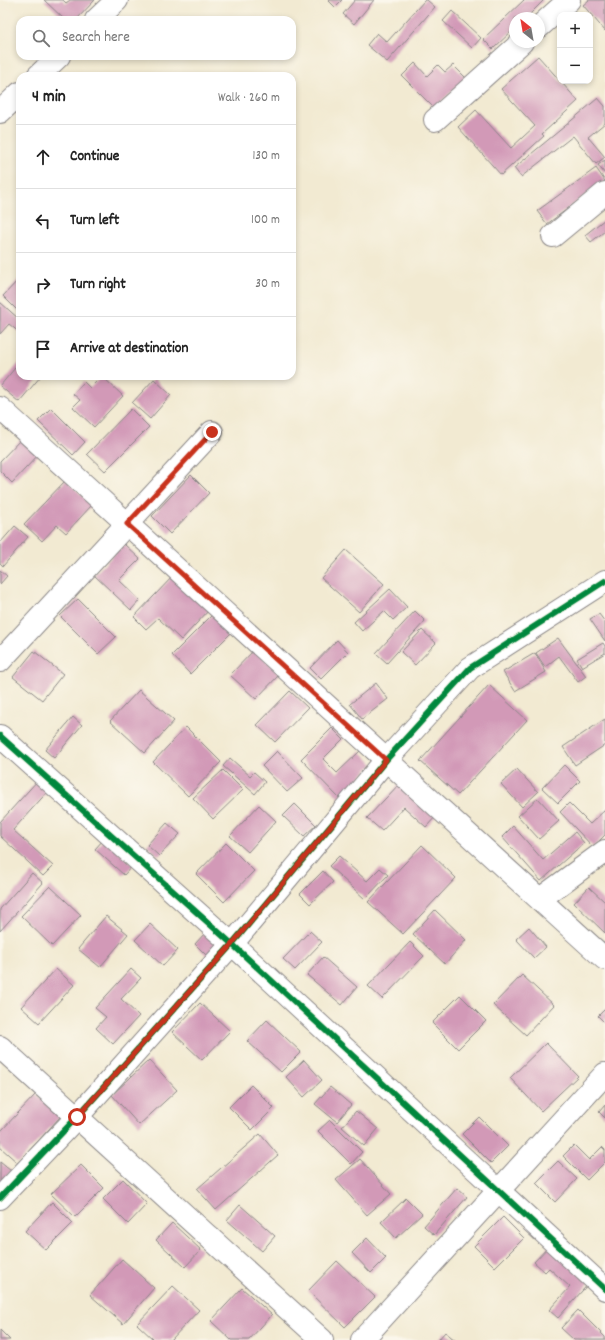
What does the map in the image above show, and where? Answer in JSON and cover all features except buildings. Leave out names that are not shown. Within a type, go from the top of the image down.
[{"type":"street","points":[[100,16],[117,0]]},
{"type":"street","points":[[545,22],[569,0]]},
{"type":"street","points":[[435,120],[515,48]]},
{"type":"street","points":[[42,72],[54,60]]},
{"type":"street","points":[[0,112],[16,97]]},
{"type":"street","points":[[553,236],[605,193]]},
{"type":"street","points":[[0,408],[605,959]]},
{"type":"street","points":[[0,661],[212,432]]},
{"type":"street","points":[[0,1198],[77,1117],[232,944],[386,760],[470,668],[605,581]]},
{"type":"street","points":[[0,736],[232,944],[605,1288]]},
{"type":"street","points":[[540,899],[605,851]]},
{"type":"street","points":[[0,1048],[322,1340]]},
{"type":"street","points":[[362,1340],[605,1074]]},
{"type":"cycle path","points":[[0,1198],[77,1117],[232,944],[386,760],[470,668],[605,581]]},
{"type":"cycle path","points":[[0,736],[232,944],[605,1289]]},
{"type":"route","points":[[77,1117],[232,944],[386,760],[127,524],[212,432]]}]
